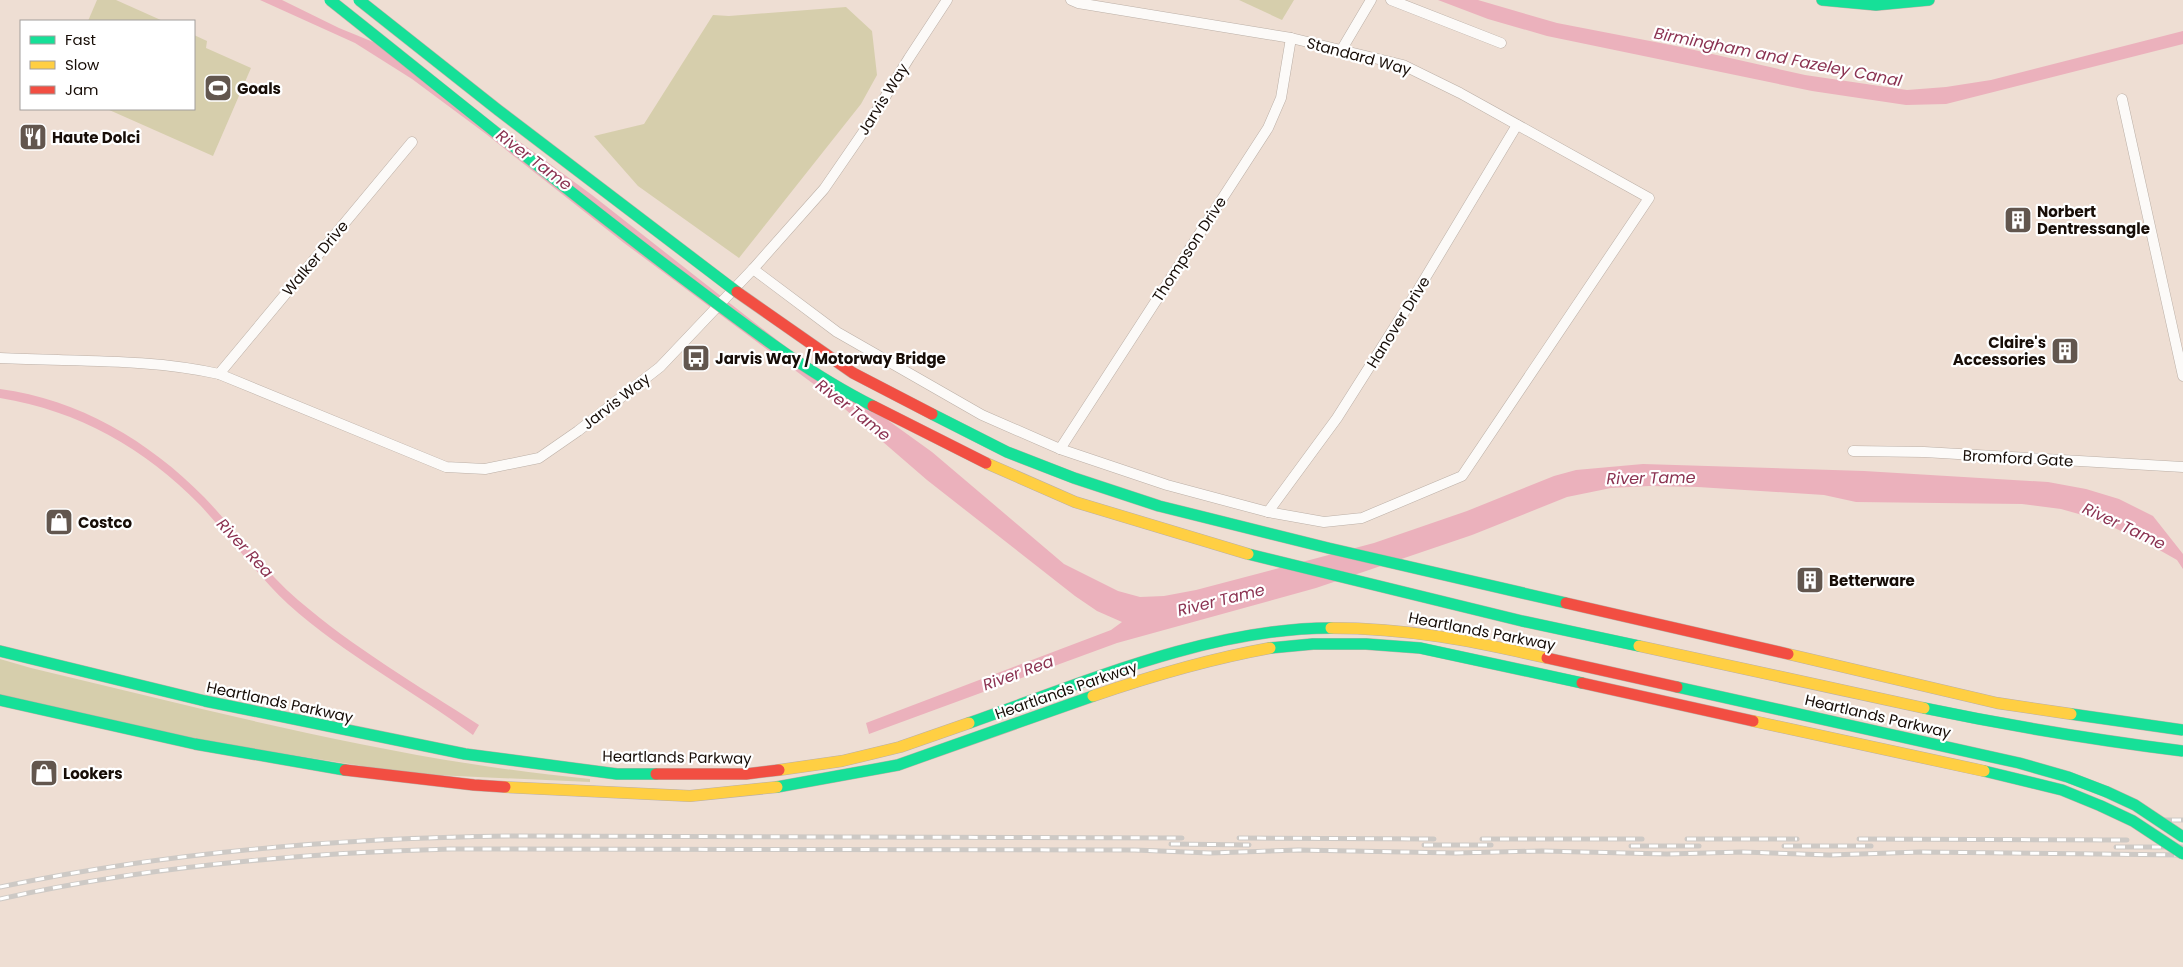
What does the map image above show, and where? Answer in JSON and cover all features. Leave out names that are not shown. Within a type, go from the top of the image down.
[{"type":"main road","points":[[330,0],[636,243],[751,329],[847,393],[1001,471],[1075,502],[1233,550],[1522,621],[1994,722],[2080,738],[2183,751]]},
{"type":"main road","points":[[359,0],[498,110],[753,304],[853,374],[1007,452],[1074,478],[1159,506],[1328,548],[1997,703],[2183,730]]},
{"type":"main road","points":[[1822,0],[1859,6],[1892,6],[1929,0]]},
{"type":"main road","name":"Heartlands Parkway","points":[[0,651],[215,703],[465,754],[617,774],[746,774],[842,761],[907,745],[1137,664],[1226,639],[1317,628],[1368,628],[1418,632],[1468,640],[2020,763],[2068,777],[2107,792],[2135,805],[2183,837]]},
{"type":"main road","name":"Heartlands Parkway","points":[[0,700],[195,744],[332,770],[474,785],[690,796],[766,789],[841,777],[898,765],[1144,678],[1236,654],[1274,647],[1313,644],[1366,644],[1420,648],[1936,760],[2062,790],[2133,821],[2183,854]]},
{"type":"street","name":"Jarvis Way","points":[[0,358],[132,362],[191,368],[219,374],[446,467],[486,469],[539,458],[660,367],[753,269],[824,189],[866,128],[947,0]]},
{"type":"street","name":"Standard Way","points":[[1070,0],[1078,3],[1292,38],[1403,65],[1649,198],[1462,476],[1362,518],[1324,522],[1268,512]]},
{"type":"street","points":[[1342,49],[1371,0]]},
{"type":"street","points":[[1391,0],[1501,43]]},
{"type":"street","name":"Thompson Drive","points":[[1060,449],[1268,128],[1281,98],[1292,38]]},
{"type":"street","points":[[2122,100],[2183,376]]},
{"type":"street","name":"Hanover Drive","points":[[1268,512],[1337,418],[1415,295],[1517,125]]},
{"type":"street","name":"Walker Drive","points":[[219,374],[412,142]]},
{"type":"street","points":[[753,269],[836,332],[982,415],[1060,449],[1167,485],[1268,512]]},
{"type":"street","name":"Bromford Gate","points":[[1853,451],[1924,452],[2183,467]]},
{"type":"shaded area","points":[[97,0],[116,0],[161,20],[88,20]]},
{"type":"shaded area","points":[[1239,0],[1294,0],[1282,20]]},
{"type":"shaded area","points":[[846,7],[872,31],[877,75],[861,104],[739,258],[638,186],[594,136],[644,124],[713,15],[729,16]]},
{"type":"shaded area","name":"Goals","points":[[195,35],[207,41],[206,48],[251,68],[213,156],[109,110],[195,110]]},
{"type":"shaded area","points":[[0,659],[239,718],[378,748],[519,771],[590,779],[590,782],[413,774],[197,740],[0,695]]},
{"type":"water","points":[[260,0],[282,0],[339,28],[383,46],[592,195],[782,344],[932,452],[1064,564],[1118,591],[1140,597],[1164,596],[1196,590],[1374,543],[1467,511],[1554,476],[1576,470],[1643,464],[1864,471],[2048,482],[2086,489],[2119,499],[2153,516],[2183,554],[2183,569],[2177,560],[2147,543],[2093,518],[2061,509],[2022,504],[1856,502],[1824,495],[1698,487],[1649,486],[1611,488],[1567,497],[1472,535],[1316,588],[1117,643],[869,734],[866,723],[1111,630],[1122,622],[1097,611],[1075,596],[927,480],[831,397],[624,243],[486,134],[412,79],[355,43]]},
{"type":"water","points":[[1438,0],[1478,0],[1557,23],[1681,47],[1805,75],[1907,90],[1946,87],[1991,80],[2183,31],[2183,44],[1946,104],[1906,105],[1812,91],[1547,36],[1488,19]]},
{"type":"water","name":"River Rea","points":[[0,389],[29,394],[57,402],[84,413],[111,426],[160,458],[204,497],[261,563],[298,600],[319,618],[364,650],[479,725],[473,735],[332,640],[288,604],[200,505],[156,466],[109,435],[83,423],[57,412],[0,398]]},
{"type":"railway","points":[[2154,820],[2183,820]]},
{"type":"railway","points":[[0,887],[63,875],[190,856],[318,844],[446,837],[1182,838]]},
{"type":"railway","points":[[1239,838],[1434,839]]},
{"type":"railway","points":[[1482,839],[1642,839]]},
{"type":"railway","points":[[1687,839],[1797,839]]},
{"type":"railway","points":[[1859,839],[2127,840]]},
{"type":"railway","points":[[1171,844],[1249,845]]},
{"type":"railway","points":[[1424,845],[1491,845]]},
{"type":"railway","points":[[1631,846],[1699,846]]},
{"type":"railway","points":[[1784,846],[1871,846]]},
{"type":"railway","points":[[2116,847],[2183,847]]},
{"type":"railway","points":[[0,899],[112,878],[224,863],[338,854],[451,849],[1135,850],[1210,853],[1298,850],[1456,853],[1542,851],[1667,854],[1742,852],[1830,855],[1920,852],[2183,855]]},
{"type":"traffic: fast","points":[[330,0],[632,240],[724,309],[797,361],[873,406]]},
{"type":"traffic: fast","points":[[359,0],[498,110],[737,292]]},
{"type":"traffic: fast","points":[[1822,0],[1876,5],[1929,0]]},
{"type":"traffic: fast","points":[[932,414],[1007,452],[1074,478],[1159,506],[1328,548],[1566,603]]},
{"type":"traffic: fast","points":[[1248,554],[1522,621],[1639,646]]},
{"type":"traffic: fast","points":[[969,723],[1147,660],[1239,637],[1285,630],[1331,628]]},
{"type":"traffic: fast","points":[[1270,648],[1313,644],[1366,644],[1420,648],[1582,683]]},
{"type":"traffic: fast","points":[[0,651],[205,701],[465,754],[617,774],[656,774]]},
{"type":"traffic: fast","points":[[1677,687],[2019,763],[2068,777],[2107,792]]},
{"type":"traffic: fast","points":[[777,787],[898,765],[1093,696]]},
{"type":"traffic: fast","points":[[0,700],[195,744],[345,770]]},
{"type":"traffic: fast","points":[[1924,708],[2053,732],[2183,751]]},
{"type":"traffic: fast","points":[[2071,714],[2183,730]]},
{"type":"traffic: fast","points":[[1984,771],[2062,790],[2101,806]]},
{"type":"traffic: fast","points":[[2107,792],[2135,805],[2183,837]]},
{"type":"traffic: fast","points":[[2101,806],[2133,821],[2183,854]]},
{"type":"traffic: slow","points":[[986,463],[1075,502],[1248,554]]},
{"type":"traffic: slow","points":[[1331,628],[1414,633],[1493,646],[1547,658]]},
{"type":"traffic: slow","points":[[1639,646],[1924,708]]},
{"type":"traffic: slow","points":[[1093,696],[1180,669],[1270,648]]},
{"type":"traffic: slow","points":[[1788,654],[1997,703],[2071,714]]},
{"type":"traffic: slow","points":[[1753,721],[1984,771]]},
{"type":"traffic: slow","points":[[779,770],[842,761],[900,747],[969,723]]},
{"type":"traffic: slow","points":[[505,787],[690,796],[777,787]]},
{"type":"traffic: jam","points":[[737,292],[853,373],[932,414]]},
{"type":"traffic: jam","points":[[873,406],[986,463]]},
{"type":"traffic: jam","points":[[1566,603],[1788,654]]},
{"type":"traffic: jam","points":[[1547,658],[1677,687]]},
{"type":"traffic: jam","points":[[1582,683],[1753,721]]},
{"type":"traffic: jam","points":[[345,770],[505,787]]},
{"type":"traffic: jam","points":[[656,774],[746,774],[779,770]]},
{"type":"place","name":"Goals","points":[[218,88]]},
{"type":"place","name":"Haute Dolci","points":[[33,137]]},
{"type":"place","name":"Norbert Dentressangle","points":[[2018,220]]},
{"type":"place","name":"Claire's Accessories","points":[[2065,351]]},
{"type":"place","name":"Jarvis Way / Motorway Bridge","points":[[696,358]]},
{"type":"place","name":"Costco","points":[[59,522]]},
{"type":"place","name":"Betterware","points":[[1810,580]]},
{"type":"place","name":"Lookers","points":[[44,773]]},
{"type":"water label","name":"Birmingham and Fazeley Canal","points":[[1778,57]]},
{"type":"water label","name":"River Tame","points":[[534,160]]},
{"type":"water label","name":"River Tame","points":[[853,410]]},
{"type":"water label","name":"River Tame","points":[[1651,478]]},
{"type":"water label","name":"River Tame","points":[[2124,526]]},
{"type":"water label","name":"River Tame","points":[[1221,600]]}]
